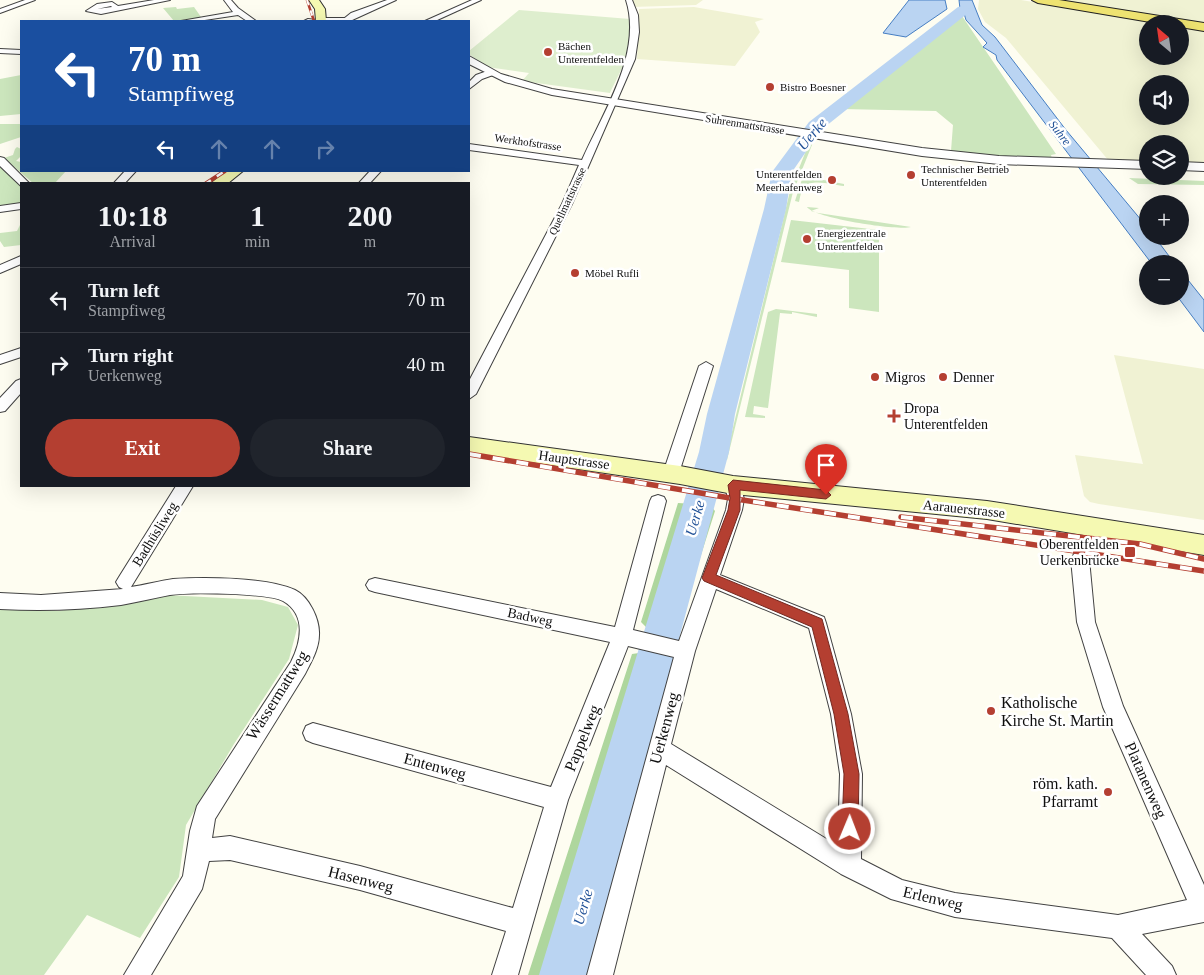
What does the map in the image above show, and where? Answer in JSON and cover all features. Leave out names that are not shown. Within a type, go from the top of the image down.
[{"type":"main road","points":[[314,0],[320,9],[322,20]]},
{"type":"main road","points":[[1038,0],[1204,27]]},
{"type":"main road","points":[[220,182],[235,172]]},
{"type":"main road","name":"Hauptstrasse","points":[[470,445],[675,474],[728,484]]},
{"type":"main road","name":"Aarauerstrasse","points":[[728,484],[976,508],[1204,545]]},
{"type":"street","points":[[0,11],[32,0]]},
{"type":"street","points":[[117,8],[167,0]]},
{"type":"street","points":[[227,0],[238,13],[250,20]]},
{"type":"street","points":[[346,20],[354,15],[393,0]]},
{"type":"street","points":[[430,20],[478,0]]},
{"type":"street","name":"Quellmattstrasse","points":[[470,392],[568,204],[584,163],[612,103],[632,51],[635,32],[634,15],[629,0]]},
{"type":"street","points":[[192,20],[238,13]]},
{"type":"street","points":[[0,50],[20,52]]},
{"type":"street","name":"Suhrenmattstrasse","points":[[470,60],[490,73],[526,85],[612,103],[792,132],[922,152],[999,160],[1139,165]]},
{"type":"street","points":[[470,85],[479,76],[490,73]]},
{"type":"street","name":"Werkhofstrasse","points":[[470,147],[584,163]]},
{"type":"street","points":[[0,160],[23,182]]},
{"type":"street","points":[[1189,166],[1204,167]]},
{"type":"street","points":[[120,182],[130,172]]},
{"type":"street","points":[[365,182],[375,172]]},
{"type":"street","points":[[0,209],[20,206]]},
{"type":"street","points":[[0,269],[20,260]]},
{"type":"street","points":[[0,360],[20,352]]},
{"type":"street","points":[[675,474],[706,366]]},
{"type":"street","points":[[0,407],[20,385]]},
{"type":"street","name":"Uerkenweg","points":[[600,975],[659,749],[680,650],[734,510],[736,498],[728,484]]},
{"type":"street","name":"Badhüsliweg","points":[[125,582],[184,487]]},
{"type":"street","name":"Pappelweg","points":[[505,975],[557,800],[629,638],[658,501]]},
{"type":"street","name":"Platanenweg","points":[[1080,559],[1086,622],[1113,707],[1204,910]]},
{"type":"street","points":[[709,578],[818,623],[841,714],[851,774],[849,866]]},
{"type":"street","name":"Badweg","points":[[375,585],[680,650]]},
{"type":"street","name":"Wässermattweg","points":[[0,601],[41,603],[121,596],[172,587],[277,591],[290,596],[298,603],[308,621],[310,636],[307,649],[298,668],[205,814],[199,832],[200,850],[194,882],[137,975]]},
{"type":"street","name":"Entenweg","points":[[313,733],[557,800]]},
{"type":"street","name":"Erlenweg","points":[[659,749],[849,866],[898,892],[955,905],[1118,927],[1204,910]]},
{"type":"street","name":"Hasenweg","points":[[200,850],[230,848],[257,854],[360,878],[521,924]]},
{"type":"street","points":[[1118,927],[1163,975]]},
{"type":"green space","points":[[629,0],[703,0],[696,5],[632,7]]},
{"type":"green space","points":[[979,0],[1021,0],[1139,20],[1139,65],[1189,65],[1189,28],[1204,30],[1204,166],[1189,165],[1189,135],[1139,135],[1139,163],[1109,161],[1006,38],[985,22],[978,9]]},
{"type":"green space","points":[[1052,0],[1204,0],[1204,24],[1189,22],[1189,15],[1147,15]]},
{"type":"green space","points":[[194,7],[201,17],[216,16],[173,20],[163,8]]},
{"type":"green space","points":[[694,7],[764,19],[755,22],[760,32],[735,66],[637,59],[639,9]]},
{"type":"green space","name":"Bächen Unterentfelden","points":[[519,10],[630,19],[632,29],[623,67],[610,93],[522,81],[529,73],[487,67],[470,55],[470,50]]},
{"type":"green space","points":[[962,16],[1056,154],[1051,155],[1052,159],[1003,157],[951,151],[953,125],[936,111],[841,109]]},
{"type":"green space","points":[[20,75],[20,114],[0,116],[0,79]]},
{"type":"green space","points":[[0,124],[20,124],[20,137],[0,144]]},
{"type":"green space","points":[[809,143],[812,145],[793,192],[727,460],[725,460],[790,191]]},
{"type":"green space","points":[[17,147],[20,148],[20,157],[16,161],[20,162],[20,172],[4,158],[13,155]]},
{"type":"green space","points":[[0,167],[20,184],[20,204],[0,206]]},
{"type":"green space","points":[[20,172],[65,172],[56,182],[32,182]]},
{"type":"green space","points":[[803,176],[844,184],[844,186],[823,183],[808,184],[801,192],[799,202],[795,201]]},
{"type":"green space","points":[[1129,178],[1139,178],[1138,184]]},
{"type":"green space","points":[[1189,180],[1204,181],[1204,185],[1189,185]]},
{"type":"green space","points":[[807,207],[819,208],[812,211]]},
{"type":"green space","points":[[818,213],[911,227],[874,225]]},
{"type":"green space","points":[[791,220],[879,230],[879,312],[849,308],[849,270],[781,262]]},
{"type":"green space","points":[[20,225],[20,245],[4,247],[0,241],[0,233],[17,231]]},
{"type":"green space","points":[[776,309],[817,314],[817,317],[792,312],[792,314],[780,313],[768,408],[754,406],[753,414],[765,416],[765,418],[745,417],[768,312]]},
{"type":"green space","points":[[1114,355],[1204,369],[1204,520],[1099,504],[1090,502],[1084,496],[1075,455],[1143,464]]},
{"type":"green space","points":[[678,503],[710,505],[715,511],[676,633],[646,627],[641,622]]},
{"type":"green space","points":[[166,595],[262,600],[288,607],[298,625],[289,659],[234,744],[186,825],[179,877],[140,938],[87,915],[44,975],[0,975],[0,608],[58,611]]},
{"type":"green space","points":[[646,652],[664,657],[668,670],[587,975],[528,975],[632,654]]},
{"type":"water","points":[[909,0],[945,0],[947,9],[906,37],[883,33]]},
{"type":"water","name":"Suhre","points":[[959,0],[972,0],[982,25],[995,37],[1066,130],[1139,217],[1139,245],[1161,245],[1168,255],[1145,255],[997,60],[996,55],[983,47],[987,43],[966,20],[963,10],[960,9]]},
{"type":"water","points":[[1189,281],[1204,300],[1204,332],[1184,305],[1189,305]]},
{"type":"waterway","name":"Uerke","points":[[564,975],[714,452],[721,414],[775,209],[782,172],[815,126],[963,10]]},
{"type":"railway","points":[[307,0],[314,20]]},
{"type":"railway","points":[[208,182],[223,172]]},
{"type":"railway","points":[[470,454],[736,499],[1204,571]]},
{"type":"railway","points":[[901,517],[1140,544],[1204,559]]},
{"type":"place","name":"Bächen Unterentfelden","points":[[548,52]]},
{"type":"place","name":"Bistro Boesner","points":[[770,87]]},
{"type":"place","name":"Technischer Betrieb Unterentfelden","points":[[911,175]]},
{"type":"place","name":"Unterentfelden Meerhafenweg","points":[[832,180]]},
{"type":"place","name":"Energiezentrale Unterentfelden","points":[[807,239]]},
{"type":"place","name":"Möbel Rufli","points":[[575,273]]},
{"type":"place","name":"Migros","points":[[875,377]]},
{"type":"place","name":"Denner","points":[[943,377]]},
{"type":"place","name":"Dropa Unterentfelden","points":[[894,416]]},
{"type":"place","name":"Oberentfelden Uerkenbrücke","points":[[1130,552]]},
{"type":"place","name":"Katholische Kirche St. Martin","points":[[991,711]]},
{"type":"place","name":"röm. kath. Pfarramt","points":[[1108,792]]},
{"type":"route","points":[[826,495],[733,485],[736,498],[734,510],[709,578],[770,605],[818,623],[841,714],[851,774],[850,829]]}]
